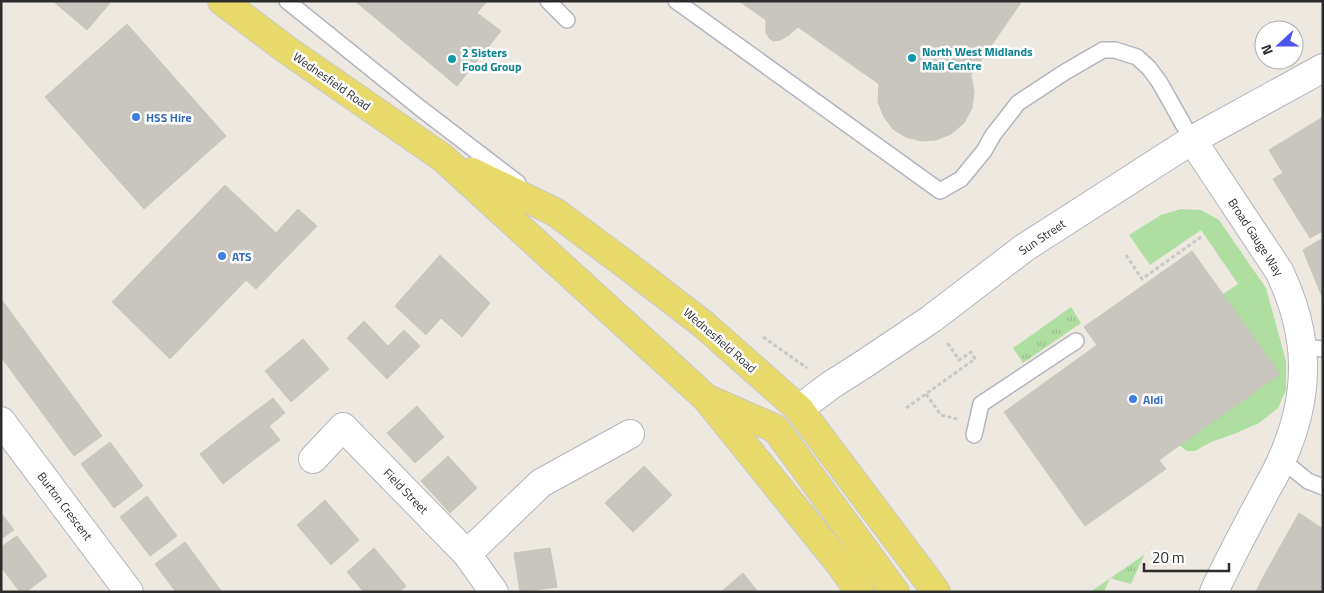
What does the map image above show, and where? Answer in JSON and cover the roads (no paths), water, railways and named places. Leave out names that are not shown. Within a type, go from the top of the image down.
[{"type":"main road","name":"Wednesfield Road","points":[[222,1],[287,50],[443,158],[707,399],[840,564],[860,592]]},
{"type":"main road","name":"Wednesfield Road","points":[[443,158],[555,212],[703,324],[799,409],[936,592]]},
{"type":"main road","points":[[707,399],[776,429],[895,592]]},
{"type":"main road","name":"Sun Street","points":[[776,429],[799,409]]},
{"type":"street","name":"Sun Street","points":[[799,409],[831,384],[931,319],[1024,248],[1192,140],[1323,68]]},
{"type":"street","name":"Broad Gauge Way","points":[[1192,140],[1280,271],[1297,318],[1313,348],[1304,371],[1301,400],[1294,431],[1282,460],[1214,592]]},
{"type":"street","name":"Burton Crescent","points":[[1,421],[129,592]]},
{"type":"street","name":"Field Street","points":[[314,459],[343,427],[467,554],[494,592]]},
{"type":"street","points":[[467,554],[541,483],[630,434]]},
{"type":"lane","points":[[287,1],[420,108],[555,212]]},
{"type":"lane","points":[[548,1],[567,20]]},
{"type":"lane","points":[[676,1],[940,191],[961,180],[984,151],[993,134],[1018,103],[1103,50],[1115,50],[1137,57],[1149,68],[1160,83],[1192,140]]},
{"type":"lane","points":[[976,429],[981,404],[1076,341]]},
{"type":"lane","points":[[1282,460],[1308,481],[1323,487]]},
{"type":"place","name":"North West Midlands Mail Centre","points":[[912,58]]},
{"type":"place","name":"2 Sisters Food Group","points":[[452,59]]},
{"type":"place","name":"HSS Hire","points":[[136,117]]},
{"type":"place","name":"ATS","points":[[222,256]]},
{"type":"place","name":"Aldi","points":[[1133,399]]}]
